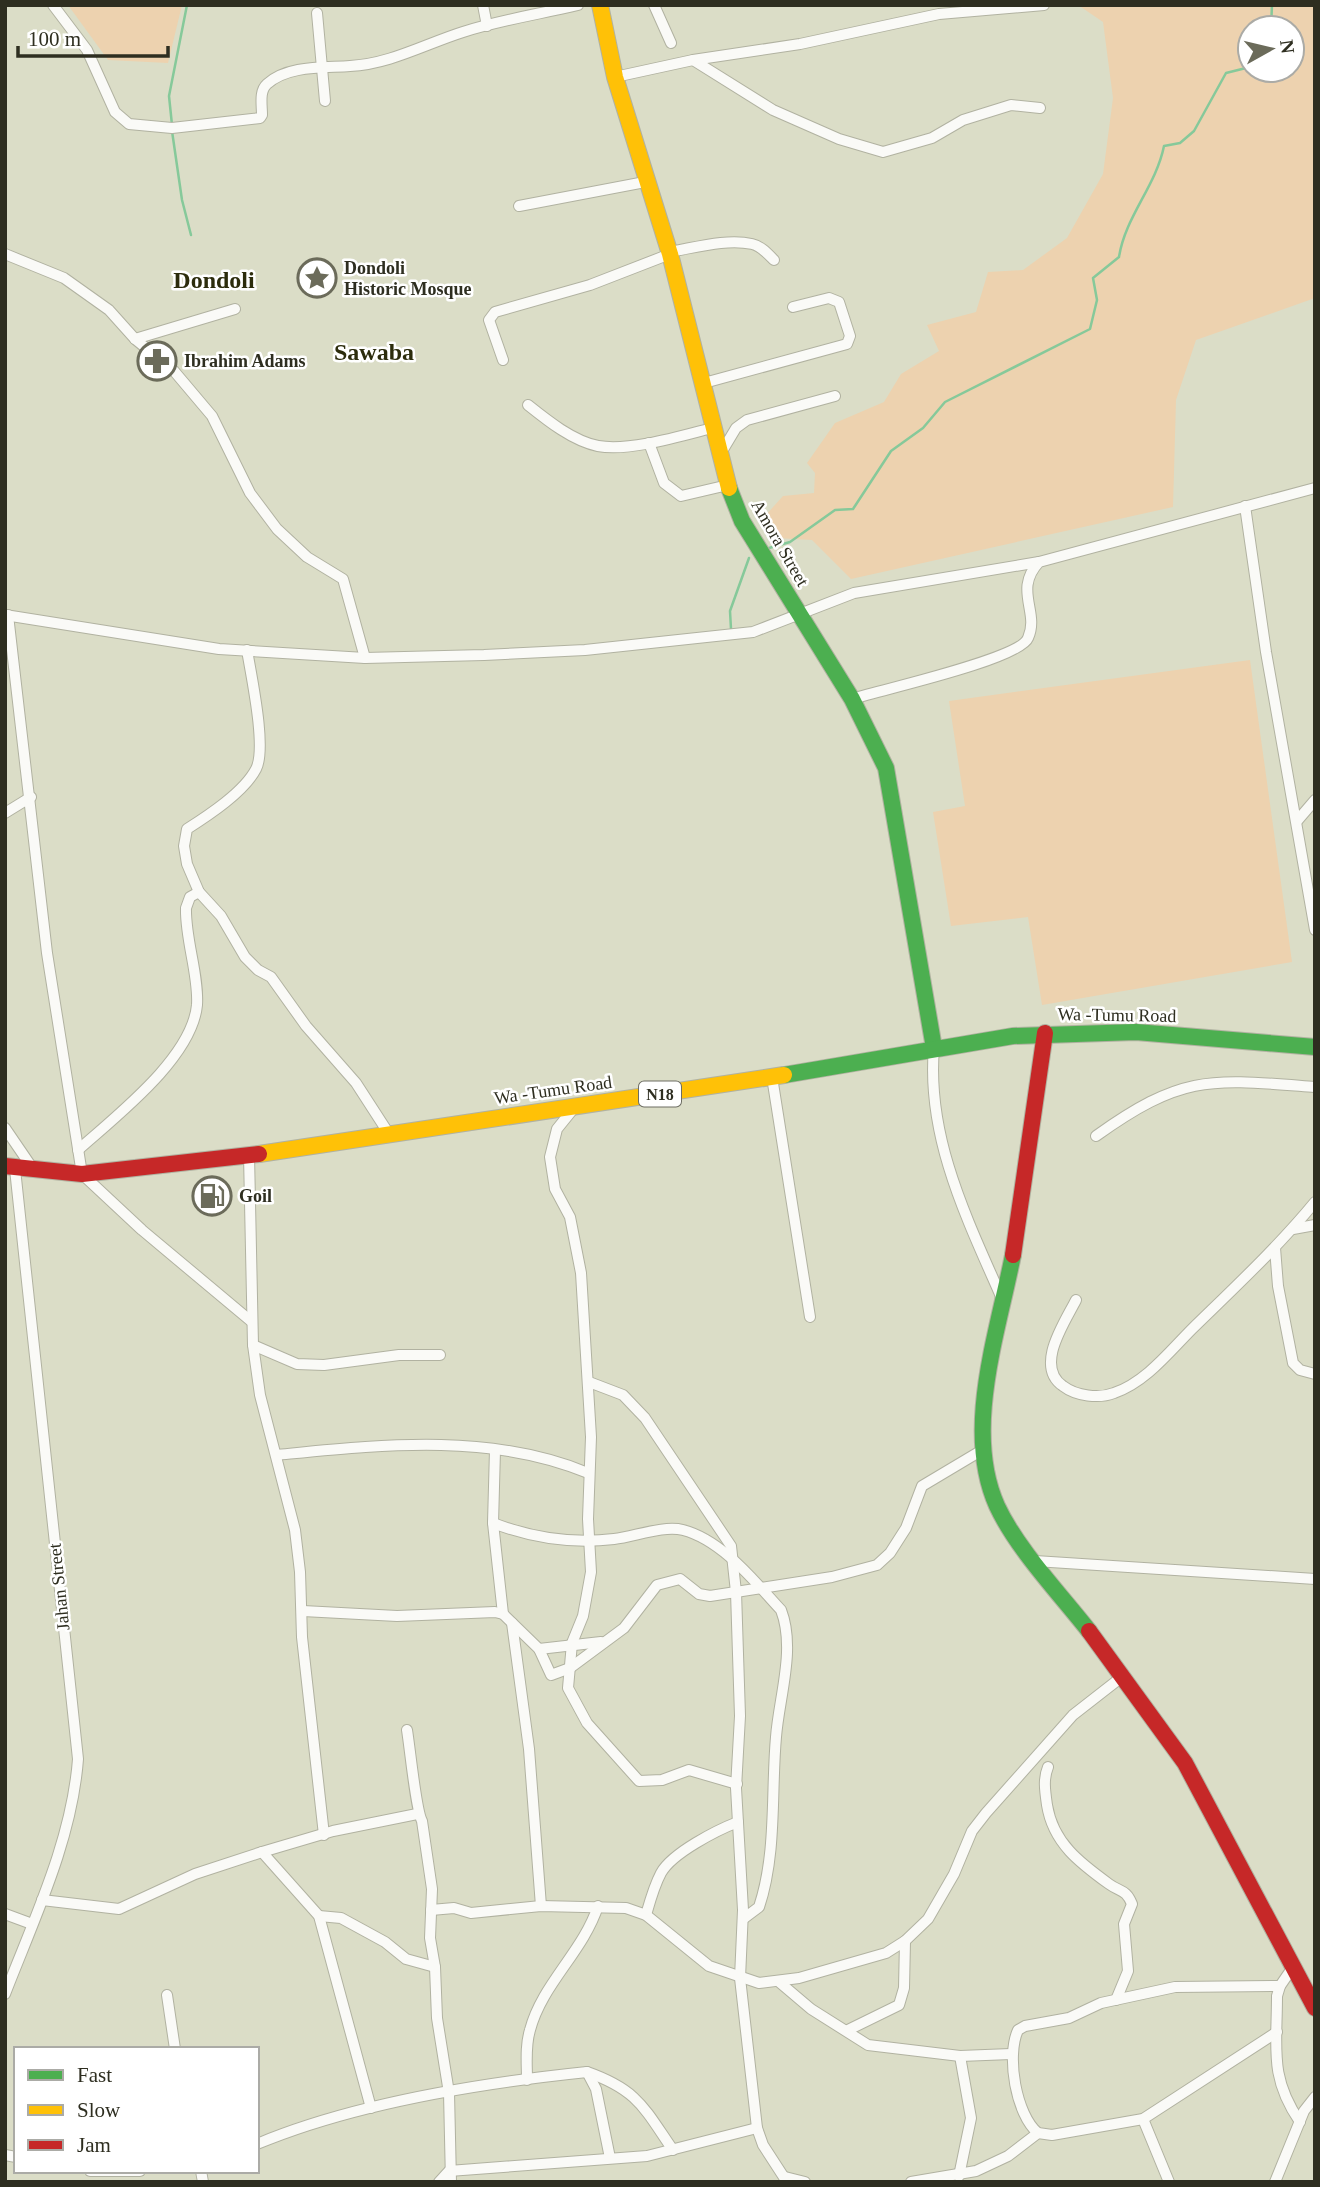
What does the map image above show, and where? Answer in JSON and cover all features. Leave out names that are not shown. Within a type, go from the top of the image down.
[{"type":"main road","name":"Amora Street","points":[[600,5],[615,77],[645,182],[669,253],[716,427],[728,485],[742,521],[852,699],[886,768],[933,1048]]},
{"type":"main road","name":"Wa -Tumu Road","points":[[10,1168],[82,1174],[249,1155],[772,1077],[933,1048],[1045,1033],[1165,1033],[1315,1047]]},
{"type":"main road","points":[[1045,1033],[1023,1198],[981,1421],[984,1449],[997,1506],[1185,1763],[1315,2008]]},
{"type":"street","points":[[52,5],[87,50],[115,112],[129,124],[144,127],[223,124],[260,118],[262,91],[266,85],[291,73],[322,66],[351,66],[388,60],[487,26],[578,5]]},
{"type":"street","points":[[484,5],[487,26]]},
{"type":"street","points":[[654,5],[671,43]]},
{"type":"street","points":[[615,77],[693,60],[800,44],[939,14],[1044,5]]},
{"type":"street","points":[[317,13],[325,101]]},
{"type":"street","points":[[693,60],[773,110],[839,139],[883,152],[932,138],[963,120],[1011,105],[1040,108]]},
{"type":"street","points":[[519,206],[645,182]]},
{"type":"street","points":[[503,360],[489,320],[495,312],[590,285],[669,253],[717,244],[751,243],[761,247],[774,260]]},
{"type":"street","points":[[5,254],[64,278],[108,310],[135,339],[174,371],[212,416],[250,493],[277,529],[307,557],[343,579],[365,658]]},
{"type":"street","points":[[704,383],[847,344],[850,335],[839,302],[829,298],[793,307]]},
{"type":"street","points":[[135,339],[235,309]]},
{"type":"street","points":[[722,453],[736,428],[747,420],[835,396]]},
{"type":"street","points":[[528,405],[552,425],[598,446],[649,443],[716,427]]},
{"type":"street","points":[[649,443],[664,484],[671,491],[681,495],[728,485]]},
{"type":"street","points":[[252,1322],[142,1230],[82,1174],[47,953],[31,797],[7,615],[219,649],[365,658],[585,650],[752,632],[800,616],[854,593],[1039,562],[1315,488]]},
{"type":"street","points":[[1245,506],[1266,652],[1315,930]]},
{"type":"street","points":[[852,699],[953,671],[1010,653],[1025,645],[1030,635],[1026,593],[1029,573],[1039,562]]},
{"type":"street","points":[[247,650],[258,717],[260,752],[257,768],[240,788],[187,829],[184,846],[187,864],[199,892],[221,916],[245,957],[258,971],[271,978],[306,1026],[356,1083],[388,1134]]},
{"type":"street","points":[[5,813],[31,797]]},
{"type":"street","points":[[1297,821],[1315,800]]},
{"type":"street","points":[[78,1150],[159,1077],[188,1033],[197,1005],[186,908],[190,897],[199,892]]},
{"type":"street","points":[[933,1048],[935,1114],[948,1167],[1004,1304]]},
{"type":"street","points":[[772,1077],[810,1317]]},
{"type":"street","points":[[1096,1136],[1132,1111],[1178,1088],[1204,1082],[1232,1081],[1315,1087]]},
{"type":"street","points":[[576,1105],[557,1129],[550,1157],[555,1189],[570,1217],[581,1273],[591,1437],[588,1472],[591,1572],[583,1616],[572,1643],[568,1688],[575,1705],[626,1770],[639,1781],[662,1780],[688,1770],[737,1784]]},
{"type":"street","points":[[5,1128],[35,1171]]},
{"type":"street","points":[[249,1155],[253,1345],[260,1395],[295,1530],[303,1611],[304,1664],[324,1835]]},
{"type":"street","name":"Jahan Street","points":[[5,1994],[42,1900],[76,1789],[78,1759],[10,1168]]},
{"type":"street","points":[[1076,1300],[1051,1352],[1054,1374],[1059,1384],[1072,1392],[1093,1396],[1113,1394],[1131,1385],[1157,1363],[1275,1248],[1315,1202]]},
{"type":"street","points":[[1293,1229],[1315,1225]]},
{"type":"street","points":[[1275,1248],[1278,1286],[1293,1363],[1300,1370],[1315,1374]]},
{"type":"street","points":[[253,1345],[297,1364],[324,1365],[399,1355],[440,1355]]},
{"type":"street","points":[[589,1382],[622,1395],[645,1418],[731,1546],[736,1592],[740,1716],[737,1784],[743,1919],[740,1978],[757,2128],[763,2145],[786,2180],[805,2182]]},
{"type":"street","points":[[276,1455],[453,1444],[556,1460],[588,1472]]},
{"type":"street","points":[[495,1450],[493,1523],[503,1614],[539,1649],[551,1675],[570,1668],[601,1642],[624,1628],[657,1584],[680,1579],[704,1596],[832,1577],[877,1565],[890,1553],[906,1528],[922,1486],[984,1449]]},
{"type":"street","points":[[493,1523],[526,1536],[588,1540],[612,1540],[680,1529],[714,1545],[781,1610],[786,1624],[785,1672],[776,1737],[769,1860],[764,1894],[754,1913],[743,1919]]},
{"type":"street","points":[[1035,1561],[1315,1579]]},
{"type":"street","points":[[303,1611],[397,1616],[467,1611],[503,1614]]},
{"type":"street","points":[[512,1623],[529,1749],[541,1906]]},
{"type":"street","points":[[539,1649],[572,1643],[601,1642]]},
{"type":"street","points":[[431,1910],[454,1908],[471,1913],[541,1906],[626,1908],[646,1914],[709,1966],[759,1983],[799,1978],[886,1953],[905,1941],[928,1919],[954,1874],[972,1831],[986,1813],[1073,1714],[1123,1676]]},
{"type":"street","points":[[407,1730],[417,1785],[417,1814],[427,1850],[430,1938],[435,1967],[437,2018],[449,2093],[450,2177]]},
{"type":"street","points":[[1048,1767],[1044,1776],[1048,1814],[1061,1844],[1084,1867],[1123,1889],[1132,1904],[1124,1924],[1128,1971],[1116,2000]]},
{"type":"street","points":[[42,1900],[119,1909],[195,1874],[262,1852],[417,1814]]},
{"type":"street","points":[[646,1914],[662,1872],[671,1860],[738,1822]]},
{"type":"street","points":[[262,1852],[320,1916],[371,2108]]},
{"type":"street","points":[[527,2080],[529,2031],[542,1997],[592,1926],[598,1906]]},
{"type":"street","points":[[5,1914],[32,1924]]},
{"type":"street","points":[[320,1916],[341,1918],[385,1942],[406,1959],[435,1967]]},
{"type":"street","points":[[848,2030],[899,2005],[904,1988],[905,1941]]},
{"type":"street","points":[[1293,1967],[1280,1986],[1280,2084],[1284,2098],[1300,2122]]},
{"type":"street","points":[[778,1981],[811,2009],[868,2045],[883,2049],[960,2056],[1012,2054]]},
{"type":"street","points":[[1278,2032],[1143,2119],[1106,2123],[1059,2135],[1038,2133],[1023,2117],[1012,2054],[1017,2030],[1069,2018],[1101,2003],[1175,1987],[1280,1986]]},
{"type":"street","points":[[167,1995],[175,2047]]},
{"type":"street","points":[[959,2176],[971,2118],[960,2056]]},
{"type":"street","points":[[587,2072],[596,2090],[610,2158]]},
{"type":"street","points":[[259,2143],[290,2130],[371,2108],[587,2072],[608,2079],[636,2096],[673,2150]]},
{"type":"street","points":[[1275,2182],[1300,2122],[1315,2096]]},
{"type":"street","points":[[1143,2119],[1165,2180]]},
{"type":"street","points":[[439,2182],[450,2177],[673,2150],[757,2128]]},
{"type":"street","points":[[911,2182],[959,2176],[1008,2156],[1038,2133]]},
{"type":"shaded area","points":[[68,5],[182,5],[168,63],[108,60]]},
{"type":"shaded area","points":[[1078,5],[1315,5],[1315,298],[1196,340],[1176,400],[1173,507],[851,579],[812,540],[776,538],[765,516],[783,496],[814,493],[815,473],[807,463],[835,423],[884,402],[901,374],[939,351],[927,325],[976,312],[988,272],[1023,270],[1067,238],[1103,174],[1113,98],[1103,22]]},
{"type":"shaded area","points":[[1250,660],[1292,962],[1042,1005],[1028,917],[951,926],[933,812],[965,806],[949,701]]},
{"type":"waterway","points":[[172,125],[169,96],[187,5]]},
{"type":"waterway","points":[[1272,5],[1272,14]]},
{"type":"waterway","points":[[769,548],[790,542],[835,510],[853,509],[891,451],[923,428],[945,402],[1090,329],[1097,300],[1093,278],[1119,257],[1127,228],[1154,175],[1164,146],[1180,143],[1194,131],[1226,73],[1236,70]]},
{"type":"waterway","points":[[172,131],[182,200],[191,235]]},
{"type":"waterway","points":[[731,629],[730,611],[749,558]]},
{"type":"traffic: fast","points":[[729,488],[742,521],[852,699],[886,768],[934,1048]]},
{"type":"traffic: fast","points":[[784,1075],[1013,1036],[1136,1032],[1315,1047]]},
{"type":"traffic: fast","points":[[1013,1255],[992,1348],[983,1414],[987,1477],[997,1506],[1016,1538],[1089,1631]]},
{"type":"traffic: slow","points":[[600,5],[615,77],[670,254],[729,488]]},
{"type":"traffic: slow","points":[[259,1154],[784,1075]]},
{"type":"traffic: jam","points":[[1013,1255],[1045,1033]]},
{"type":"traffic: jam","points":[[5,1166],[82,1174],[259,1154]]},
{"type":"traffic: jam","points":[[1089,1631],[1185,1763],[1315,2008]]},
{"type":"place","name":"Dondoli Historic Mosque","points":[[317,278]]},
{"type":"place","name":"Ibrahim Adams","points":[[157,361]]},
{"type":"place","name":"Goil","points":[[212,1196]]},
{"type":"district","name":"Dondoli","points":[[214,280]]},
{"type":"district","name":"Sawaba","points":[[374,352]]}]
